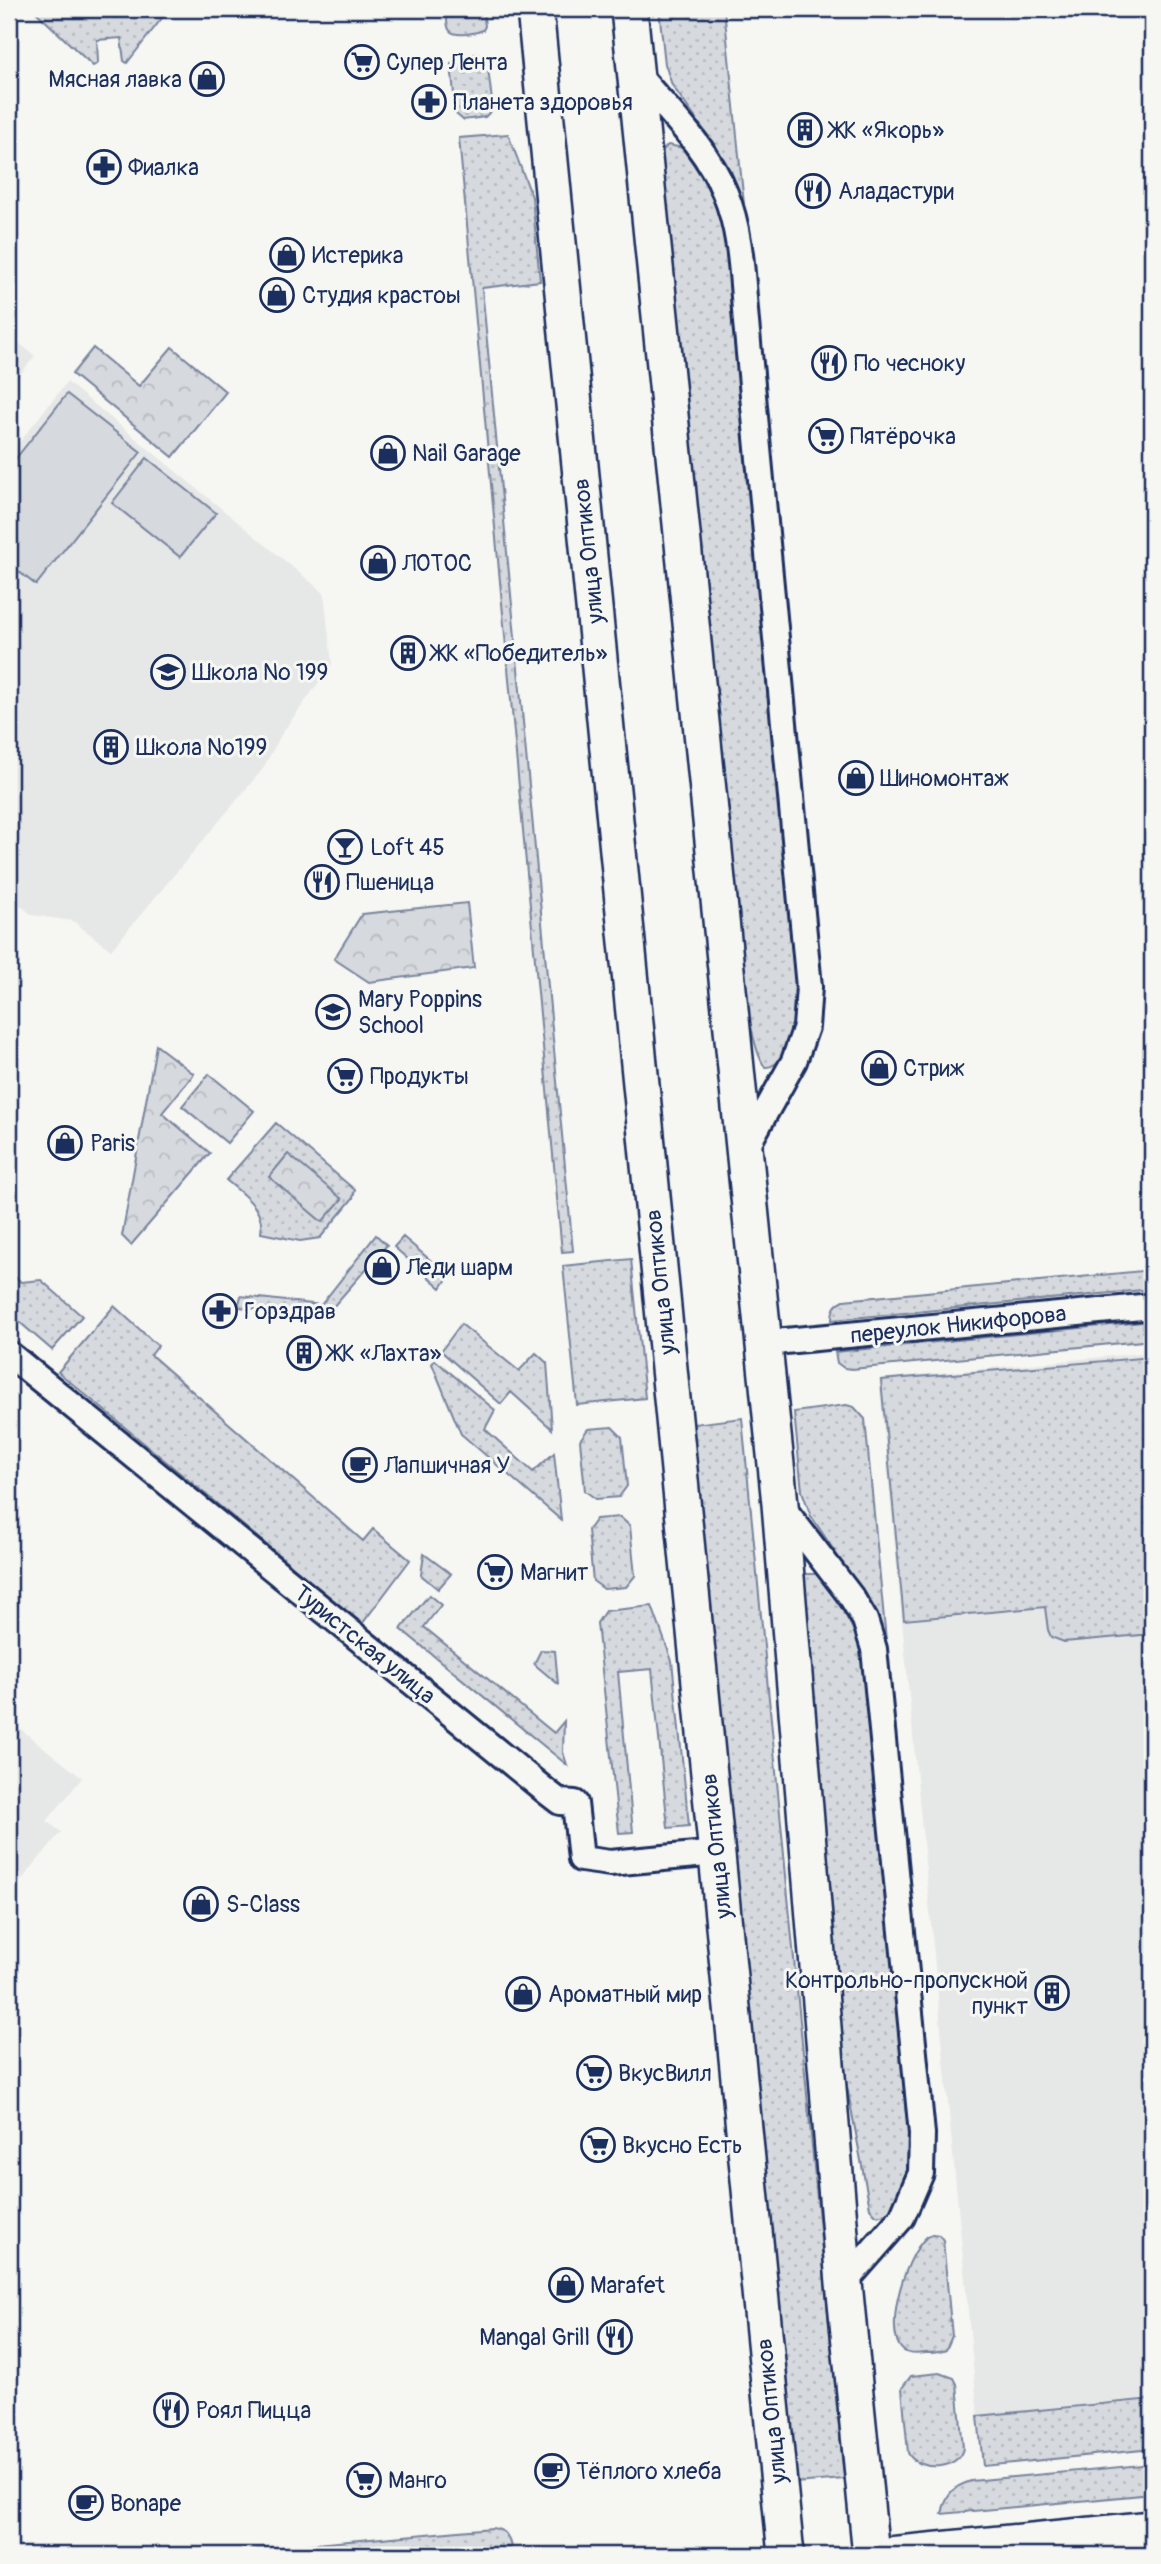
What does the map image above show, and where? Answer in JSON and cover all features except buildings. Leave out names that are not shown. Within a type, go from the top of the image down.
[{"type":"street","name":"улица Оптиков","points":[[535,9],[786,2555]]},
{"type":"street","points":[[629,9],[780,1504],[844,2283],[871,2555]]},
{"type":"street","points":[[635,72],[706,158],[725,193],[737,232],[809,987],[806,1027],[794,1061],[744,1151]]},
{"type":"street","name":"переулок Никифорова","points":[[764,1343],[1152,1306]]},
{"type":"street","name":"Туристская улица","points":[[9,1354],[547,1792],[560,1801],[575,1803],[581,1859],[610,1863],[718,1853]]},
{"type":"street","points":[[780,1504],[852,1598],[865,1620],[874,1649],[922,2134],[921,2173],[902,2217],[844,2283]]},
{"type":"street","points":[[890,2555],[1152,2529]]},
{"type":"shaded area","points":[[9,335],[35,356],[9,388]]},
{"type":"shaded area","name":"Школа № 199","points":[[67,382],[324,593],[332,664],[282,733],[262,770],[111,950],[73,921],[32,915],[9,896],[9,455]]},
{"type":"shaded area","points":[[1152,1352],[1152,2399],[978,2416],[879,1379]]},
{"type":"shaded area","points":[[9,1720],[82,1778],[47,1821],[61,1832],[9,1895]]},
{"type":"green space","points":[[169,9],[127,63],[124,61],[121,38],[97,40],[98,63],[93,66],[35,11]]},
{"type":"green space","points":[[446,9],[483,9],[483,30],[466,34],[454,33],[448,29]]},
{"type":"green space","points":[[659,9],[724,9],[744,204],[718,150],[672,85],[665,64]]},
{"type":"green space","points":[[478,54],[487,60],[493,109],[485,117],[463,120],[456,114],[451,64],[458,56]]},
{"type":"green space","points":[[508,134],[532,197],[540,281],[482,288],[573,1251],[562,1252],[459,138]]},
{"type":"green space","points":[[668,145],[683,148],[698,169],[714,202],[726,238],[798,986],[794,1021],[787,1047],[774,1065],[765,1067],[759,1056],[749,1019],[734,918],[661,157]]},
{"type":"green space","points":[[172,347],[226,392],[173,457],[72,374],[93,348],[139,386]]},
{"type":"green space","points":[[67,394],[141,452],[36,585],[9,564],[9,467]]},
{"type":"green space","points":[[147,458],[216,513],[180,557],[112,503]]},
{"type":"green space","points":[[467,903],[474,968],[369,982],[334,959],[362,914]]},
{"type":"green space","points":[[156,1045],[194,1074],[162,1113],[210,1153],[131,1245],[122,1236]]},
{"type":"green space","points":[[209,1074],[254,1111],[227,1143],[182,1106]]},
{"type":"green space","points":[[276,1123],[355,1190],[353,1198],[320,1238],[300,1241],[261,1233],[256,1209],[226,1180]]},
{"type":"green space","points":[[288,1154],[342,1199],[322,1222],[269,1177]]},
{"type":"green space","points":[[376,1235],[387,1245],[325,1316],[238,1307],[241,1296],[321,1305]]},
{"type":"green space","points":[[403,1237],[449,1276],[441,1288],[394,1247]]},
{"type":"green space","points":[[631,1259],[645,1398],[577,1405],[563,1266]]},
{"type":"green space","points":[[1152,1270],[1152,1289],[832,1320],[834,1308],[844,1300]]},
{"type":"green space","points":[[9,1272],[21,1282],[41,1280],[82,1316],[52,1350],[9,1313]]},
{"type":"green space","points":[[114,1306],[158,1346],[151,1355],[363,1541],[373,1529],[410,1560],[362,1624],[58,1372]]},
{"type":"green space","points":[[1152,1321],[1152,1340],[852,1369],[837,1363],[835,1352]]},
{"type":"green space","points":[[461,1324],[519,1371],[536,1353],[547,1363],[552,1429],[511,1392],[501,1404],[441,1351]]},
{"type":"green space","points":[[1152,1357],[1152,1634],[1064,1642],[1051,1637],[1045,1607],[904,1620],[881,1380]]},
{"type":"green space","points":[[435,1360],[495,1410],[485,1429],[533,1472],[554,1453],[561,1520],[461,1434],[432,1364]]},
{"type":"green space","points":[[846,1405],[854,1407],[865,1419],[886,1640],[873,1609],[811,1516],[802,1491],[794,1412]]},
{"type":"green space","points":[[742,1418],[844,2479],[795,2483],[693,1424]]},
{"type":"green space","points":[[612,1427],[622,1437],[627,1486],[619,1497],[596,1499],[585,1491],[580,1440],[588,1429]]},
{"type":"green space","points":[[620,1517],[630,1526],[635,1576],[626,1587],[604,1589],[593,1581],[588,1530],[596,1519]]},
{"type":"green space","points":[[424,1554],[451,1574],[438,1589],[421,1575]]},
{"type":"green space","points":[[806,1574],[816,1574],[837,1600],[862,1649],[909,2126],[907,2164],[900,2194],[894,2206],[886,2213],[876,2215],[870,2208],[845,2076],[799,1580]]},
{"type":"green space","points":[[429,1595],[441,1605],[424,1627],[554,1733],[564,1721],[563,1752],[567,1765],[401,1629]]},
{"type":"green space","points":[[652,1606],[672,1661],[689,1826],[668,1828],[652,1669],[618,1672],[633,1832],[619,1833],[597,1623],[605,1611]]},
{"type":"green space","points":[[541,1650],[555,1651],[558,1684],[534,1664]]},
{"type":"green space","points":[[932,2234],[939,2235],[943,2240],[952,2336],[946,2350],[911,2354],[904,2351],[897,2341],[896,2309],[906,2270],[923,2241]]},
{"type":"green space","points":[[940,2373],[954,2378],[957,2384],[963,2448],[954,2461],[946,2465],[929,2466],[913,2459],[908,2453],[902,2388],[911,2376]]},
{"type":"green space","points":[[1152,2399],[1152,2449],[983,2466],[978,2416]]},
{"type":"green space","points":[[1152,2464],[1152,2494],[942,2514],[951,2492],[971,2481]]},
{"type":"green space","points":[[492,2528],[506,2534],[511,2547],[478,2555],[251,2555],[250,2550]]},
{"type":"place","name":"Супер Лента","points":[[362,62]]},
{"type":"place","name":"Мясная лавка","points":[[207,79]]},
{"type":"place","name":"Планета здоровья","points":[[429,102]]},
{"type":"place","name":"ЖК «Якорь»","points":[[805,130]]},
{"type":"place","name":"Фиалка","points":[[104,167]]},
{"type":"place","name":"Аладастури","points":[[813,191]]},
{"type":"place","name":"Истерика","points":[[287,255]]},
{"type":"place","name":"Студия крастоы","points":[[277,295]]},
{"type":"place","name":"По чесноку","points":[[829,363]]},
{"type":"place","name":"Пятёрочка","points":[[826,436]]},
{"type":"place","name":"Nail Garage","points":[[388,453]]},
{"type":"place","name":"ЛОТОС","points":[[378,563]]},
{"type":"place","name":"ЖК «Победитель»","points":[[408,653]]},
{"type":"place","name":"Школа № 199","points":[[168,672]]},
{"type":"place","name":"Школа №199","points":[[111,747]]},
{"type":"place","name":"Шиномонтаж","points":[[856,778]]},
{"type":"place","name":"Loft 45","points":[[345,847]]},
{"type":"place","name":"Пшеница","points":[[322,882]]},
{"type":"place","name":"Mary Poppins School","points":[[333,1012]]},
{"type":"place","name":"Стриж","points":[[879,1068]]},
{"type":"place","name":"Продукты","points":[[345,1076]]},
{"type":"place","name":"Paris","points":[[65,1143]]},
{"type":"place","name":"Леди шарм","points":[[382,1267]]},
{"type":"place","name":"Горздрав","points":[[220,1311]]},
{"type":"place","name":"ЖК «Лахта»","points":[[304,1353]]},
{"type":"place","name":"Лапшичная У","points":[[360,1465]]},
{"type":"place","name":"Магнит","points":[[495,1572]]},
{"type":"place","name":"S-Class","points":[[201,1904]]},
{"type":"place","name":"Контрольно-пропускной пункт","points":[[1052,1993]]},
{"type":"place","name":"Ароматный мир","points":[[523,1994]]},
{"type":"place","name":"ВкусВилл","points":[[594,2073]]},
{"type":"place","name":"Вкусно Есть","points":[[598,2145]]},
{"type":"place","name":"Marafet","points":[[566,2285]]},
{"type":"place","name":"Mangal Grill","points":[[615,2337]]},
{"type":"place","name":"Роял Пицца","points":[[171,2410]]},
{"type":"place","name":"Тёплого хлеба","points":[[552,2471]]},
{"type":"place","name":"Манго","points":[[364,2480]]},
{"type":"place","name":"Bonape","points":[[86,2503]]}]
